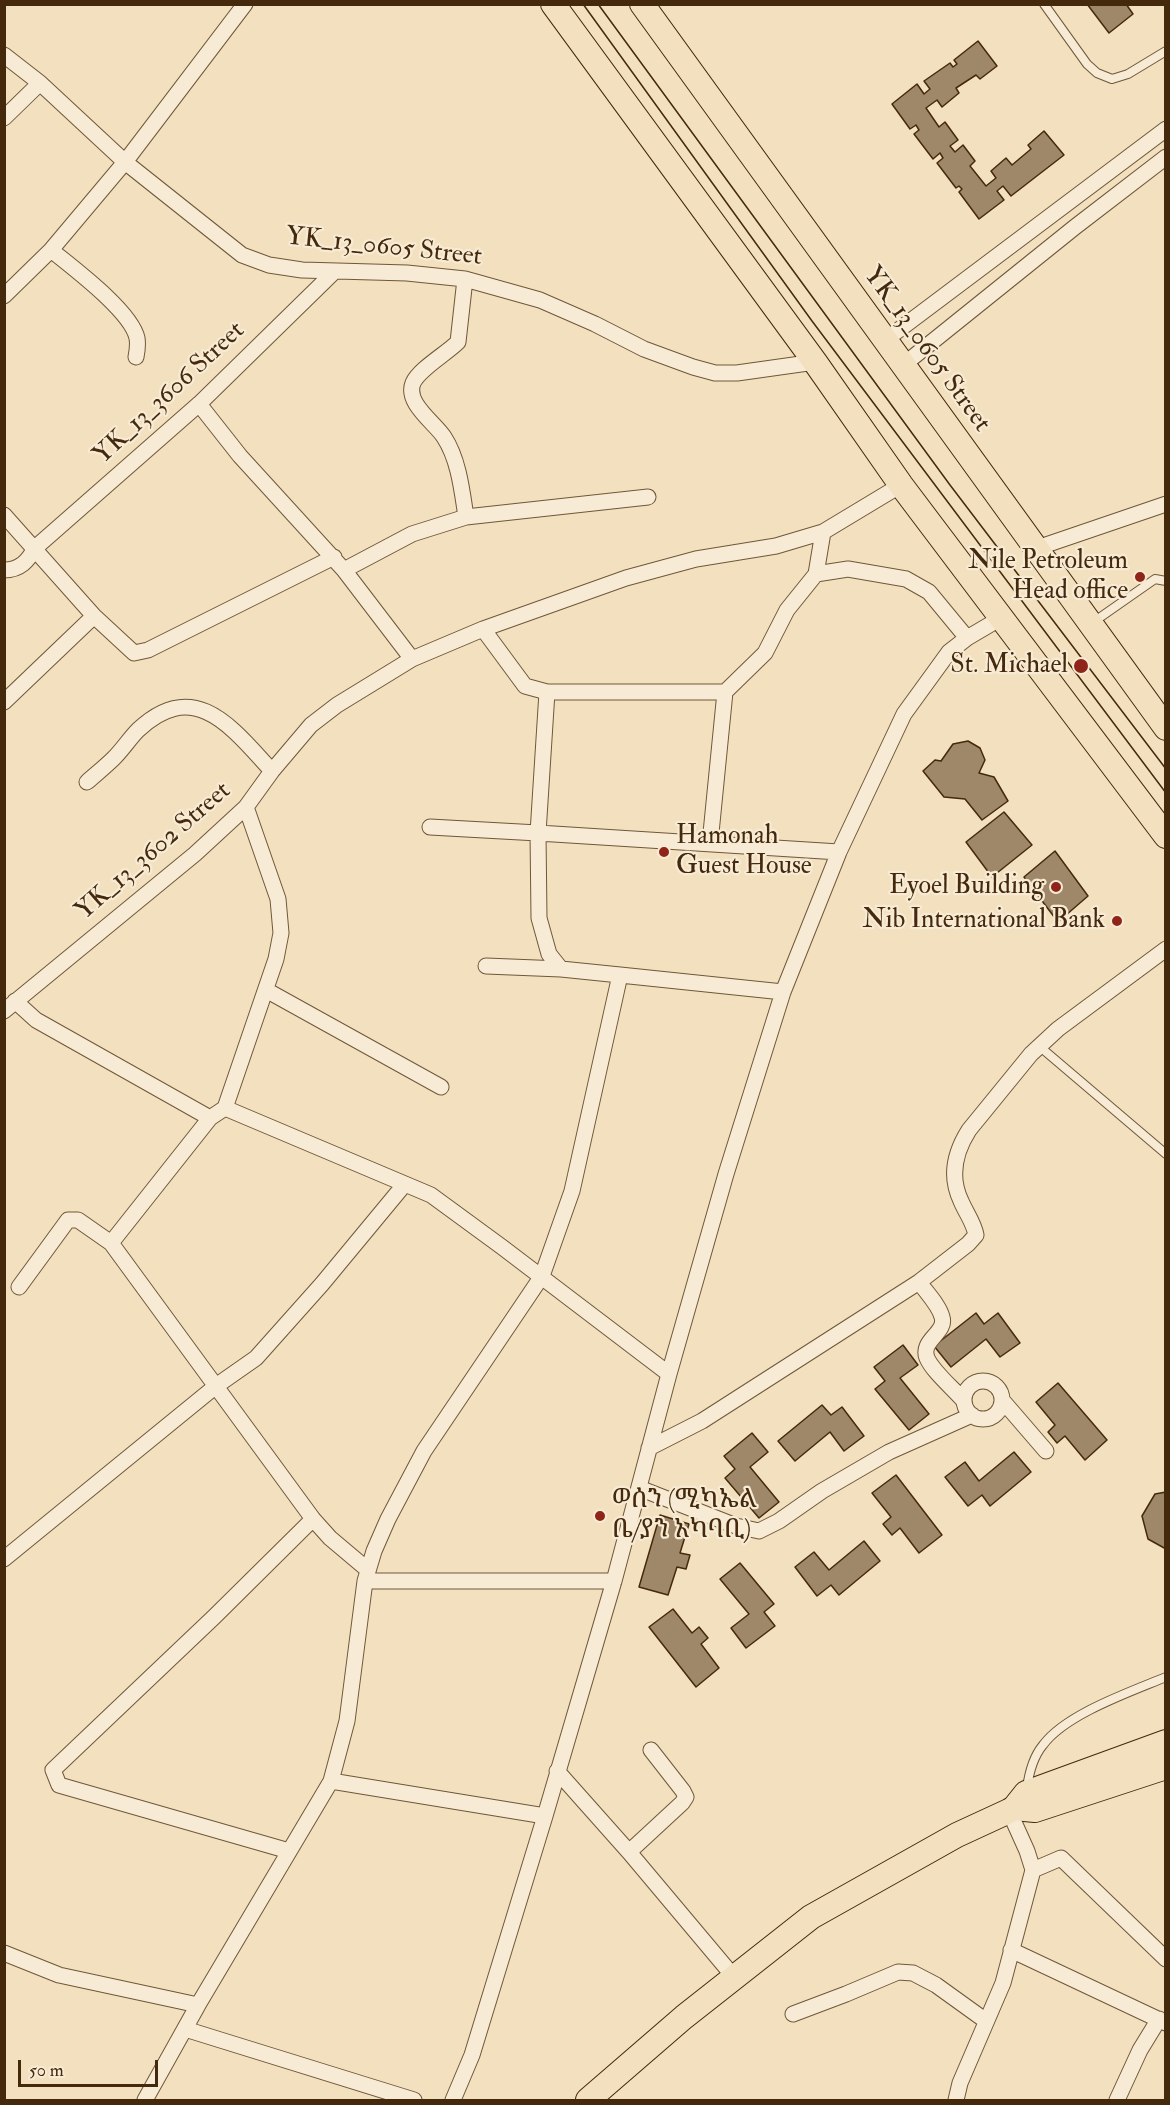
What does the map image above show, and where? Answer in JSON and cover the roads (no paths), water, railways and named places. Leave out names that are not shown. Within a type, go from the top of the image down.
[{"type":"main road","points":[[553,4],[815,362],[901,485],[1166,836]]},
{"type":"main road","name":"YK_13_0605 Street","points":[[642,4],[1034,549],[1165,724]]},
{"type":"main road","points":[[588,2100],[684,2016],[811,1917],[1017,1804],[1166,1742]]},
{"type":"main road","points":[[1017,1804],[1035,1810],[1166,1767]]},
{"type":"street","points":[[4,296],[51,250],[125,162],[245,4]]},
{"type":"street","name":"YK_13_0605 Street","points":[[4,55],[40,83],[125,162],[242,255],[269,265],[302,270],[407,273],[465,279],[540,300],[644,349],[715,373],[737,373],[815,362]]},
{"type":"street","points":[[4,118],[40,83]]},
{"type":"street","points":[[884,341],[1166,129]]},
{"type":"street","points":[[902,366],[1166,157]]},
{"type":"street","points":[[51,250],[112,302],[137,338],[136,357]]},
{"type":"street","name":"YK_13_3606 Street","points":[[4,570],[15,570],[29,558],[35,548],[199,404],[335,271]]},
{"type":"street","points":[[465,279],[458,342],[414,381],[411,392],[416,404],[444,436],[451,449],[462,486],[466,517]]},
{"type":"street","points":[[199,404],[240,456],[334,557],[412,659]]},
{"type":"street","name":"YK_13_3602 Street","points":[[10,1006],[195,854],[246,807],[272,771],[311,725],[337,705],[412,659],[483,629],[626,578],[696,559],[776,546],[823,532],[901,485]]},
{"type":"street","points":[[348,574],[412,534],[466,517],[648,497]]},
{"type":"street","points":[[1034,549],[1166,504]]},
{"type":"street","points":[[4,515],[94,616],[134,653],[147,650],[334,557]]},
{"type":"street","points":[[710,843],[725,692],[765,653],[787,610],[816,574],[823,532]]},
{"type":"street","points":[[816,574],[848,569],[906,579],[929,592],[967,638]]},
{"type":"street","points":[[6,699],[94,616]]},
{"type":"street","points":[[453,2100],[472,2055],[545,1815],[614,1581],[669,1374],[726,1174],[783,992],[840,852],[904,714],[949,652],[967,638],[1001,618]]},
{"type":"street","points":[[483,629],[525,686],[547,692],[725,692]]},
{"type":"street","points":[[547,692],[538,832],[539,918],[549,954],[561,969]]},
{"type":"street","points":[[87,782],[115,757],[138,730],[152,718],[165,710],[183,706],[197,707],[222,719],[272,771]]},
{"type":"street","points":[[111,1243],[210,1118],[225,1108],[276,959],[281,933],[278,899],[246,807]]},
{"type":"street","points":[[430,827],[840,852]]},
{"type":"street","points":[[649,1448],[702,1421],[919,1282],[968,1244],[976,1235],[975,1228],[960,1199],[954,1170],[960,1144],[969,1130],[1039,1046],[1058,1029],[1166,949]]},
{"type":"street","points":[[486,966],[561,969],[783,992]]},
{"type":"street","points":[[145,2100],[198,2005],[331,1781],[347,1721],[366,1575],[388,1519],[424,1451],[542,1276],[572,1191],[620,975]]},
{"type":"street","points":[[266,990],[441,1087]]},
{"type":"street","points":[[10,1006],[210,1118]]},
{"type":"street","points":[[225,1108],[430,1194],[542,1276],[669,1374]]},
{"type":"street","points":[[4,1559],[216,1386],[256,1358],[322,1284],[404,1185]]},
{"type":"street","points":[[19,1287],[68,1220],[78,1220],[111,1243],[313,1519],[366,1575],[614,1581]]},
{"type":"street","points":[[919,1282],[943,1318],[942,1326],[928,1343],[927,1358],[964,1401]]},
{"type":"street","points":[[979,1382],[987,1382],[995,1386],[1002,1400],[1000,1409],[988,1419],[979,1419],[972,1415],[966,1409],[964,1401],[966,1392],[979,1382]]},
{"type":"street","points":[[1002,1400],[1046,1451]]},
{"type":"street","points":[[639,1488],[735,1526],[759,1531],[889,1452],[972,1415]]},
{"type":"street","points":[[289,1851],[59,1785],[52,1770],[192,1638],[313,1519]]},
{"type":"street","points":[[629,1852],[686,1797],[651,1750]]},
{"type":"street","points":[[557,1771],[629,1852],[734,1977]]},
{"type":"street","points":[[331,1781],[545,1815]]},
{"type":"street","points":[[956,2100],[960,2083],[1003,1983],[1033,1870],[1017,1804]]},
{"type":"street","points":[[1033,1870],[1061,1858],[1166,1959]]},
{"type":"street","points":[[1011,1950],[1162,2021],[1140,2050],[1117,2100]]},
{"type":"street","points":[[4,1953],[59,1975],[198,2005]]},
{"type":"street","points":[[793,2014],[898,1972],[913,1973],[936,1985],[986,2021]]},
{"type":"street","points":[[185,2029],[414,2100]]},
{"type":"lane","points":[[1044,4],[1087,64],[1097,73],[1112,79],[1128,74],[1166,51]]},
{"type":"lane","points":[[1090,624],[1155,579],[1166,580]]},
{"type":"lane","points":[[1039,1046],[1166,1154]]},
{"type":"lane","points":[[1017,1804],[1034,1759],[1043,1744],[1062,1726],[1113,1699],[1166,1677]]},
{"type":"tram line","points":[[583,4],[812,321],[1166,793]]},
{"type":"tram line","points":[[598,4],[950,485],[1166,769]]},
{"type":"place","name":"Nile Petroleum Head office","points":[[1140,577]]},
{"type":"place","name":"St. Michael","points":[[1081,666]]},
{"type":"place","name":"Hamonah Guest House","points":[[664,852]]},
{"type":"place","name":"Eyoel Building","points":[[1056,887]]},
{"type":"place","name":"Nib International Bank","points":[[1117,921]]},
{"type":"place","name":"ወሰን (ሚካኤል ቤ/ያን አካባቢ)","points":[[600,1516]]}]
